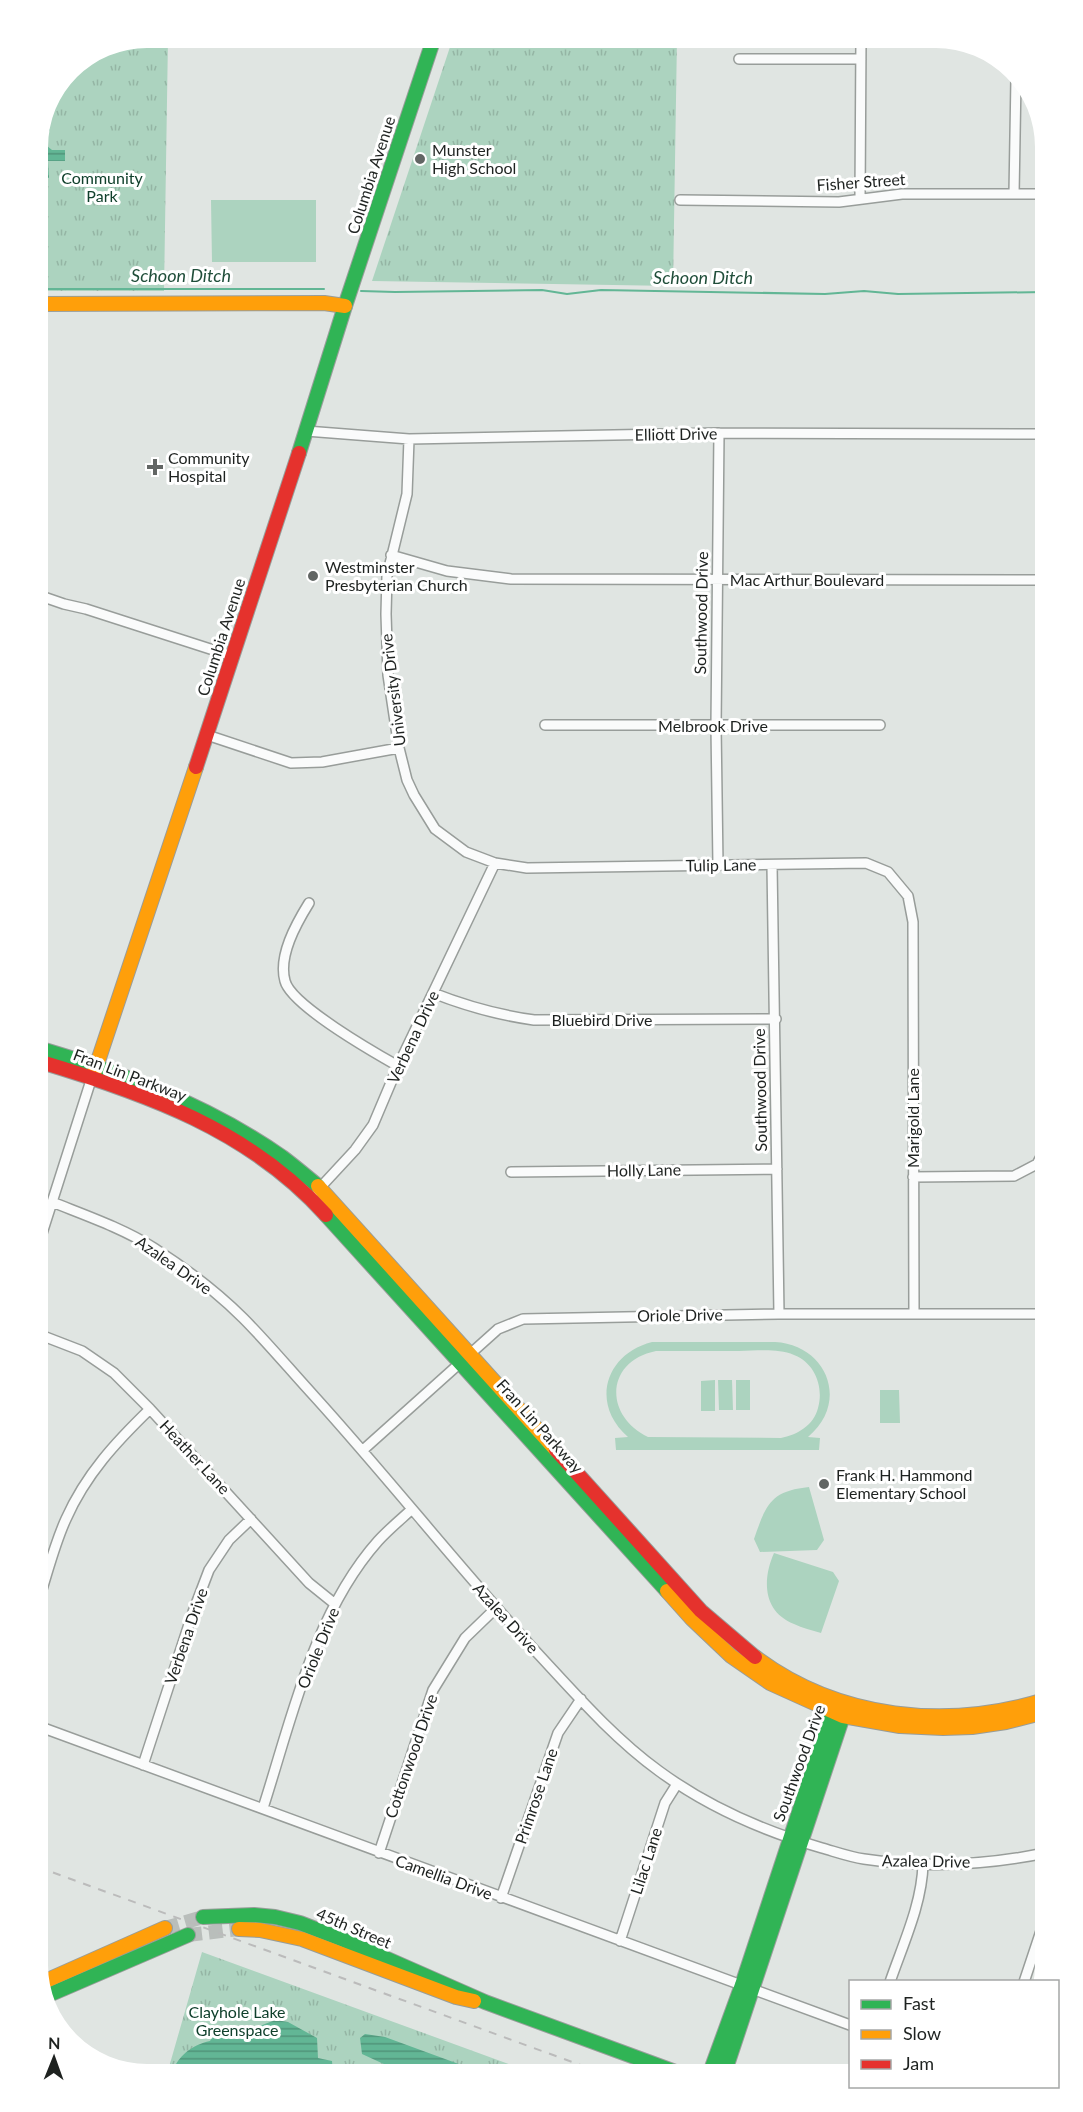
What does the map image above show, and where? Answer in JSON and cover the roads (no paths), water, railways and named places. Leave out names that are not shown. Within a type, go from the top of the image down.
[{"type":"street","name":"Columbia Avenue","points":[[48,1215],[431,48]]},
{"type":"street","points":[[860,199],[861,48]]},
{"type":"street","points":[[739,59],[861,59]]},
{"type":"street","points":[[1014,194],[1016,88]]},
{"type":"street","name":"Fisher Street","points":[[680,200],[839,202],[902,194],[1035,194]]},
{"type":"street","points":[[48,304],[324,303],[345,306]]},
{"type":"street","name":"Elliott Drive","points":[[306,431],[409,439],[719,433],[1035,434]]},
{"type":"street","name":"Southwood Drive","points":[[718,865],[716,726],[719,433]]},
{"type":"street","name":"University Drive","points":[[409,439],[407,494],[387,576],[388,675],[399,748],[407,780],[435,829],[466,852],[495,863]]},
{"type":"street","name":"Mac Arthur Boulevard","points":[[391,555],[447,571],[511,579],[1035,580]]},
{"type":"street","points":[[48,598],[232,656]]},
{"type":"street","name":"Melbrook Drive","points":[[545,725],[880,725]]},
{"type":"street","points":[[207,735],[291,763],[322,762],[399,748]]},
{"type":"street","name":"Tulip Lane","points":[[495,863],[527,868],[866,863],[888,872],[908,896],[913,922]]},
{"type":"street","name":"Verbena Drive","points":[[316,1193],[355,1150],[373,1125],[398,1066],[495,863]]},
{"type":"street","name":"Southwood Drive","points":[[772,865],[779,1314]]},
{"type":"street","points":[[309,903],[297,922],[284,964],[285,981],[292,995],[352,1040],[398,1066]]},
{"type":"street","name":"Marigold Lane","points":[[913,922],[914,1314]]},
{"type":"street","name":"Bluebird Drive","points":[[433,993],[471,1008],[502,1016],[534,1020],[776,1019]]},
{"type":"street","name":"Fran Lin Parkway","points":[[48,1052],[164,1102],[229,1136],[316,1193],[464,1357],[700,1611],[737,1645],[776,1671],[798,1684],[860,1707],[893,1713],[939,1717],[976,1715],[1008,1711],[1035,1703]]},
{"type":"street","name":"Fran Lin Parkway","points":[[48,1063],[94,1071]]},
{"type":"street","points":[[913,1177],[1014,1176],[1035,1165]]},
{"type":"street","name":"Holly Lane","points":[[511,1172],[777,1169]]},
{"type":"street","name":"Azalea Drive","points":[[52,1202],[113,1225],[153,1248],[189,1272],[242,1316],[363,1450],[411,1510],[496,1608],[581,1700],[639,1755],[677,1784],[744,1821],[795,1840],[863,1859],[923,1864],[998,1861],[1035,1855]]},
{"type":"street","name":"Oriole Drive","points":[[363,1450],[464,1357],[498,1329],[523,1319],[779,1314],[1035,1314]]},
{"type":"street","name":"Heather Lane","points":[[48,1338],[82,1351],[114,1373],[150,1409],[315,1589],[335,1604]]},
{"type":"street","name":"Fran Lin Parkway","points":[[464,1357],[692,1618],[731,1656],[770,1683],[837,1714],[900,1726],[943,1728],[994,1724],[1035,1715]]},
{"type":"street","points":[[48,1572],[65,1520],[86,1481],[116,1442],[150,1409]]},
{"type":"street","name":"Oriole Drive","points":[[263,1808],[312,1657],[335,1604],[359,1565],[378,1540],[411,1510]]},
{"type":"street","name":"Verbena Drive","points":[[143,1765],[207,1575],[219,1553],[251,1519]]},
{"type":"street","name":"Cottonwood Drive","points":[[379,1853],[433,1690],[465,1638],[496,1608]]},
{"type":"street","name":"Primrose Lane","points":[[501,1898],[558,1733],[581,1700]]},
{"type":"street","name":"Southwood Drive","points":[[727,2064],[747,1986],[841,1700]]},
{"type":"street","name":"Camellia Drive","points":[[48,1730],[849,2025]]},
{"type":"street","name":"Lilac Lane","points":[[620,1941],[665,1803],[677,1784]]},
{"type":"street","points":[[891,1980],[918,1899],[923,1864]]},
{"type":"street","name":"45th Street","points":[[203,1917],[233,1914],[260,1915],[308,1926],[458,1988],[485,2002],[654,2064]]},
{"type":"street","points":[[49,1979],[165,1928]]},
{"type":"street","name":"45th Street","points":[[239,1929],[261,1930],[302,1939],[456,1998],[485,2002]]},
{"type":"street","points":[[53,1993],[188,1935]]},
{"type":"street","points":[[1025,1980],[1035,1950]]},
{"type":"street","name":"Southwood Drive","points":[[714,2064],[747,1986]]},
{"type":"waterway","name":"Schoon Ditch","points":[[48,289],[324,289]]},
{"type":"waterway","name":"Schoon Ditch","points":[[361,291],[542,290],[567,294],[601,290],[825,294],[864,291],[898,294],[1035,292]]},
{"type":"tunnel","points":[[165,1928],[203,1917]]},
{"type":"tunnel","points":[[188,1935],[239,1929]]},
{"type":"railway","points":[[48,1871],[578,2064]]},
{"type":"place","name":"Munster High School","points":[[420,159]]},
{"type":"place","name":"Community Hospital","points":[[155,467]]},
{"type":"place","name":"Westminster Presbyterian Church","points":[[313,576]]},
{"type":"place","name":"Frank H. Hammond Elementary School","points":[[824,1484]]},
{"type":"park label","name":"Community Park","points":[[102,187]]},
{"type":"park label","name":"Clayhole Lake Greenspace","points":[[237,2021]]}]
